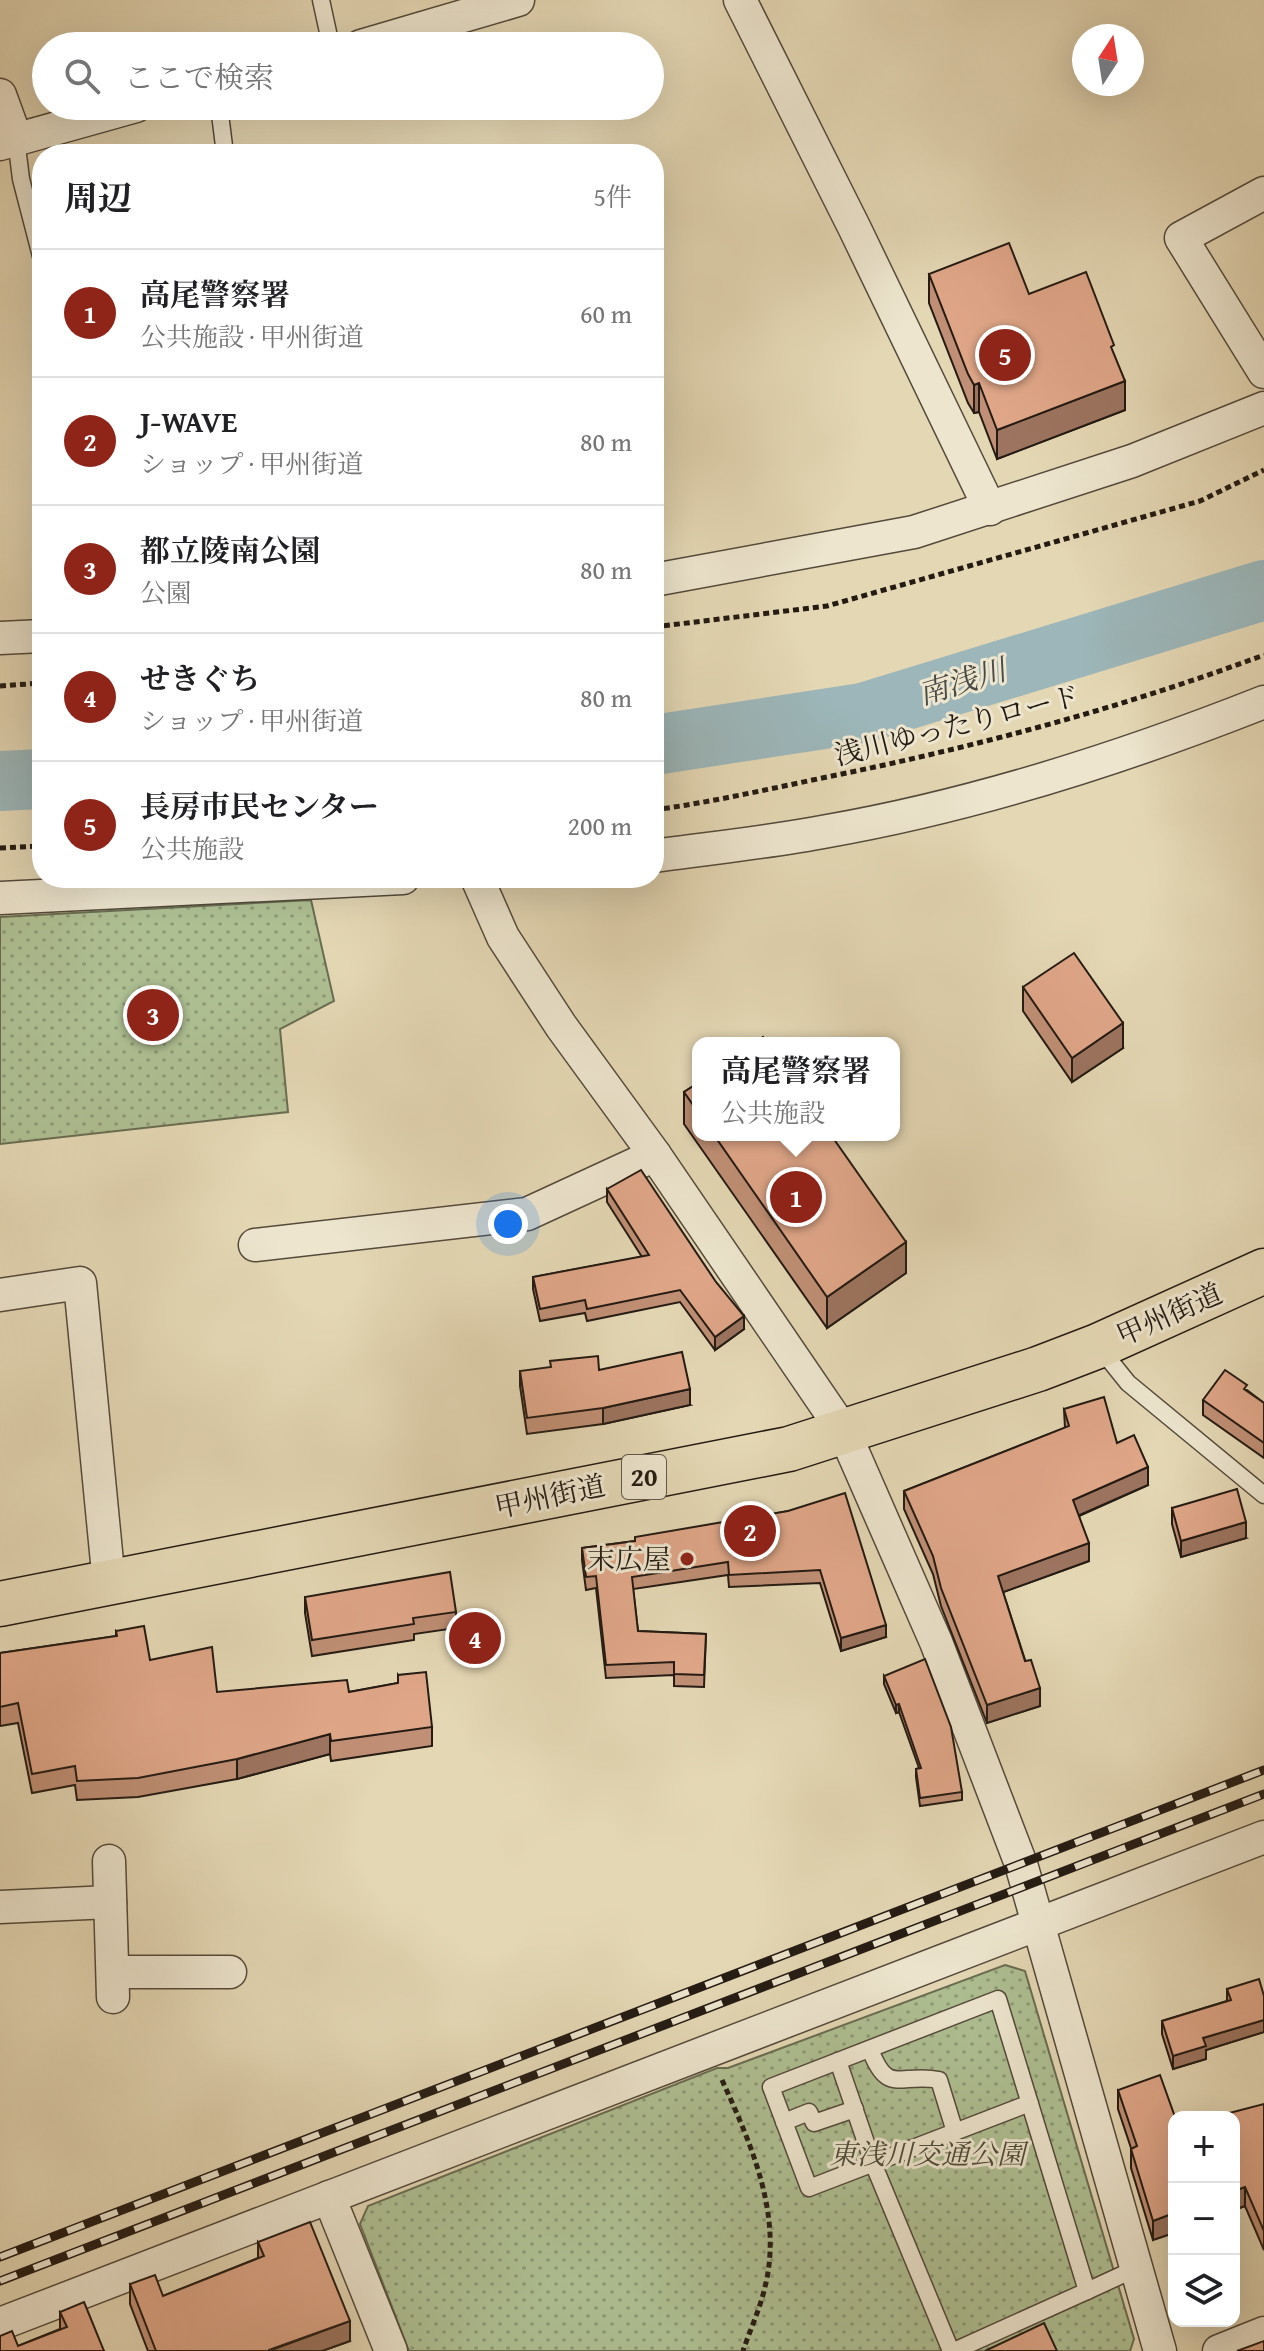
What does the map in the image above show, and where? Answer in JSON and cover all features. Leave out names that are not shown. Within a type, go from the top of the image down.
[{"type":"highway","name":"甲州街道","points":[[0,1604],[789,1449],[1098,1346],[1264,1271]]},
{"type":"street","points":[[414,32],[518,0]]},
{"type":"street","points":[[740,0],[990,509]]},
{"type":"street","points":[[0,95],[8,142],[86,120]]},
{"type":"street","points":[[1264,193],[1181,238],[1264,372]]},
{"type":"street","points":[[664,578],[914,532],[1132,461],[1264,408]]},
{"type":"street","points":[[0,638],[32,636]]},
{"type":"street","points":[[664,855],[830,831],[946,804],[1055,774],[1264,702]]},
{"type":"street","points":[[0,898],[202,888]]},
{"type":"street","points":[[481,888],[503,937],[561,1026],[655,1155],[844,1432],[936,1642],[1021,1864],[1160,2351]]},
{"type":"street","points":[[255,1245],[527,1214],[655,1155]]},
{"type":"street","points":[[0,1295],[80,1283],[109,1583]]},
{"type":"street","points":[[0,2324],[1264,1837]]},
{"type":"street","points":[[109,1861],[113,1985],[230,1972]]},
{"type":"street","points":[[0,1907],[110,1902]]},
{"type":"street","points":[[329,2197],[391,2351]]},
{"type":"street","points":[[1219,2351],[1264,2333]]},
{"type":"lane","points":[[321,0],[328,32]]},
{"type":"lane","points":[[221,120],[224,144]]},
{"type":"lane","points":[[8,142],[32,221]]},
{"type":"lane","points":[[1098,1346],[1128,1383],[1264,1495]]},
{"type":"lane","points":[[1030,2103],[809,2188],[771,2087],[998,1999],[1030,2103],[1087,2291]]},
{"type":"lane","points":[[870,2049],[879,2072],[891,2081],[939,2080],[955,2132]]},
{"type":"lane","points":[[838,2061],[873,2163],[952,2351],[1137,2268]]},
{"type":"lane","points":[[784,2122],[809,2112],[814,2123],[855,2109]]},
{"type":"path","points":[[664,626],[827,606],[1200,501],[1264,470]]},
{"type":"path","name":"浅川ゆったりロード","points":[[664,808],[851,772],[1002,738],[1081,717],[1264,655]]},
{"type":"path","points":[[0,686],[32,684]]},
{"type":"path","points":[[0,848],[32,846]]},
{"type":"path","points":[[717,2068],[755,2153],[769,2222],[766,2285],[743,2351]]},
{"type":"green space","points":[[311,900],[334,1001],[280,1029],[288,1112],[0,1144],[0,917]]},
{"type":"green space","name":"東浅川交通公園","points":[[1005,1965],[1025,1971],[1134,2339],[1130,2351],[409,2351],[360,2224],[368,2206],[717,2068],[728,2068]]},
{"type":"building","points":[[1009,243],[1029,294],[1086,272],[1125,381],[997,430],[979,383],[974,385],[968,374],[929,274]]},
{"type":"building","points":[[1074,953],[1123,1023],[1072,1058],[1023,987]]},
{"type":"building","points":[[692,1087],[692,1103],[684,1092]]},
{"type":"building","points":[[718,1141],[835,1141],[906,1242],[827,1297]]},
{"type":"building","points":[[641,1170],[716,1282],[744,1316],[715,1337],[680,1290],[587,1309],[585,1300],[540,1309],[533,1277],[649,1255],[607,1189]]},
{"type":"building","points":[[682,1352],[690,1389],[603,1408],[527,1418],[520,1371],[551,1367],[550,1361],[598,1356],[599,1370]]},
{"type":"building","points":[[1225,1370],[1247,1385],[1244,1389],[1264,1403],[1264,1443],[1203,1400]]},
{"type":"building","points":[[1104,1397],[1117,1443],[1134,1435],[1148,1467],[1073,1500],[1089,1543],[998,1576],[1025,1661],[1031,1660],[1040,1688],[987,1705],[941,1588],[933,1556],[904,1491],[1069,1426],[1064,1409]]},
{"type":"building","points":[[1237,1489],[1246,1522],[1181,1541],[1172,1508]]},
{"type":"building","points":[[845,1493],[886,1625],[841,1638],[820,1570],[729,1575],[728,1562],[632,1577],[638,1631],[706,1634],[704,1675],[674,1674],[674,1662],[606,1665],[596,1576],[586,1577],[582,1548],[635,1541],[635,1537],[788,1511]]},
{"type":"building","points":[[450,1572],[456,1612],[413,1618],[414,1624],[312,1640],[305,1597]]},
{"type":"building","points":[[144,1626],[150,1660],[212,1647],[217,1692],[347,1680],[349,1692],[398,1683],[398,1675],[426,1672],[432,1727],[331,1741],[330,1734],[237,1759],[138,1778],[77,1781],[75,1766],[32,1774],[18,1703],[0,1707],[0,1653],[117,1636],[116,1631]]},
{"type":"building","points":[[925,1659],[951,1727],[962,1792],[920,1798],[916,1769],[921,1768],[899,1704],[896,1705],[884,1676]]},
{"type":"building","points":[[1259,1979],[1264,1996],[1264,2020],[1203,2038],[1206,2046],[1173,2056],[1162,2021],[1231,2000],[1227,1989]]},
{"type":"building","points":[[1160,2075],[1173,2111],[1168,2111],[1168,2215],[1153,2221],[1131,2149],[1137,2146],[1118,2090]]},
{"type":"building","points":[[1264,2104],[1264,2231],[1245,2187],[1240,2189],[1240,2111],[1237,2111]]},
{"type":"building","points":[[310,2222],[350,2321],[269,2351],[156,2351],[130,2284],[155,2275],[163,2296],[264,2256],[258,2242]]},
{"type":"building","points":[[84,2302],[104,2351],[0,2351],[0,2336],[12,2331],[18,2346],[67,2327],[60,2312]]},
{"type":"building","points":[[1044,2323],[1057,2351],[985,2351]]},
{"type":"building","points":[[1264,2341],[1264,2351],[1237,2351]]},
{"type":"waterway","name":"南浅川","points":[[664,743],[863,713],[1264,590]]},
{"type":"waterway","name":"南浅川","points":[[0,781],[32,779]]},
{"type":"railway","points":[[0,2257],[1264,1770]]},
{"type":"railway","points":[[0,2281],[1264,1794]]},
{"type":"place","name":"長房市民センター","points":[[1005,355]]},
{"type":"place","name":"都立陵南公園","points":[[153,1015]]},
{"type":"place","name":"高尾警察署","points":[[796,1197]]},
{"type":"place","name":"J-WAVE","points":[[750,1531]]},
{"type":"place","name":"末広屋","points":[[687,1559]]},
{"type":"place","name":"せきぐち","points":[[475,1638]]}]
